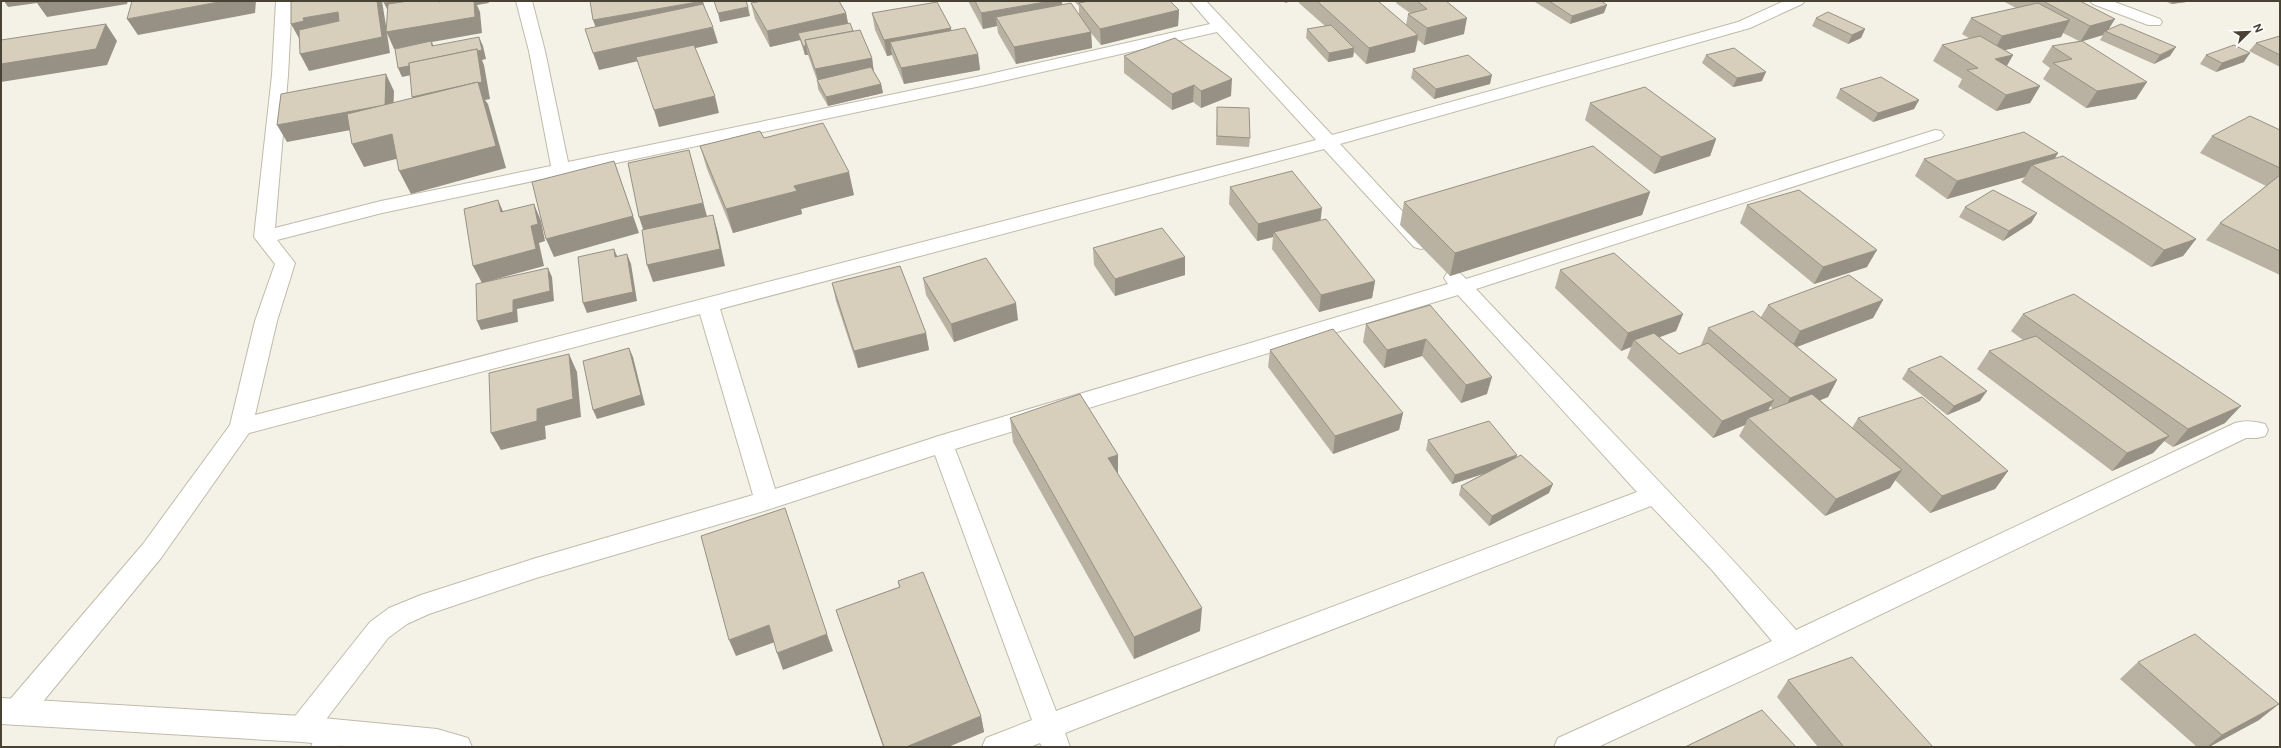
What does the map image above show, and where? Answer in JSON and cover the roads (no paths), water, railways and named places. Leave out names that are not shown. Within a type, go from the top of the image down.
[{"type":"street","points":[[9,711],[152,551],[242,428],[266,321],[284,263],[264,237],[280,75],[284,1]]},
{"type":"street","points":[[524,1],[561,171]]},
{"type":"street","points":[[1198,1],[1462,288],[1655,495],[1721,563],[1792,645]]},
{"type":"street","points":[[242,428],[708,304],[1328,142],[1540,84],[1744,25],[1797,1]]},
{"type":"street","points":[[2098,1],[2154,22]]},
{"type":"street","points":[[264,237],[375,208],[561,171],[981,81],[1221,26]]},
{"type":"street","points":[[302,730],[379,630],[398,616],[421,606],[536,568],[766,501],[942,444],[1462,288],[1935,135]]},
{"type":"street","points":[[708,304],[766,501]]},
{"type":"street","points":[[1568,747],[1792,645],[2243,429],[2257,430]]},
{"type":"street","points":[[942,444],[1052,736]]},
{"type":"street","points":[[996,747],[1052,736],[1655,495]]},
{"type":"street","points":[[9,711],[302,730],[328,740],[436,742],[458,747]]}]
